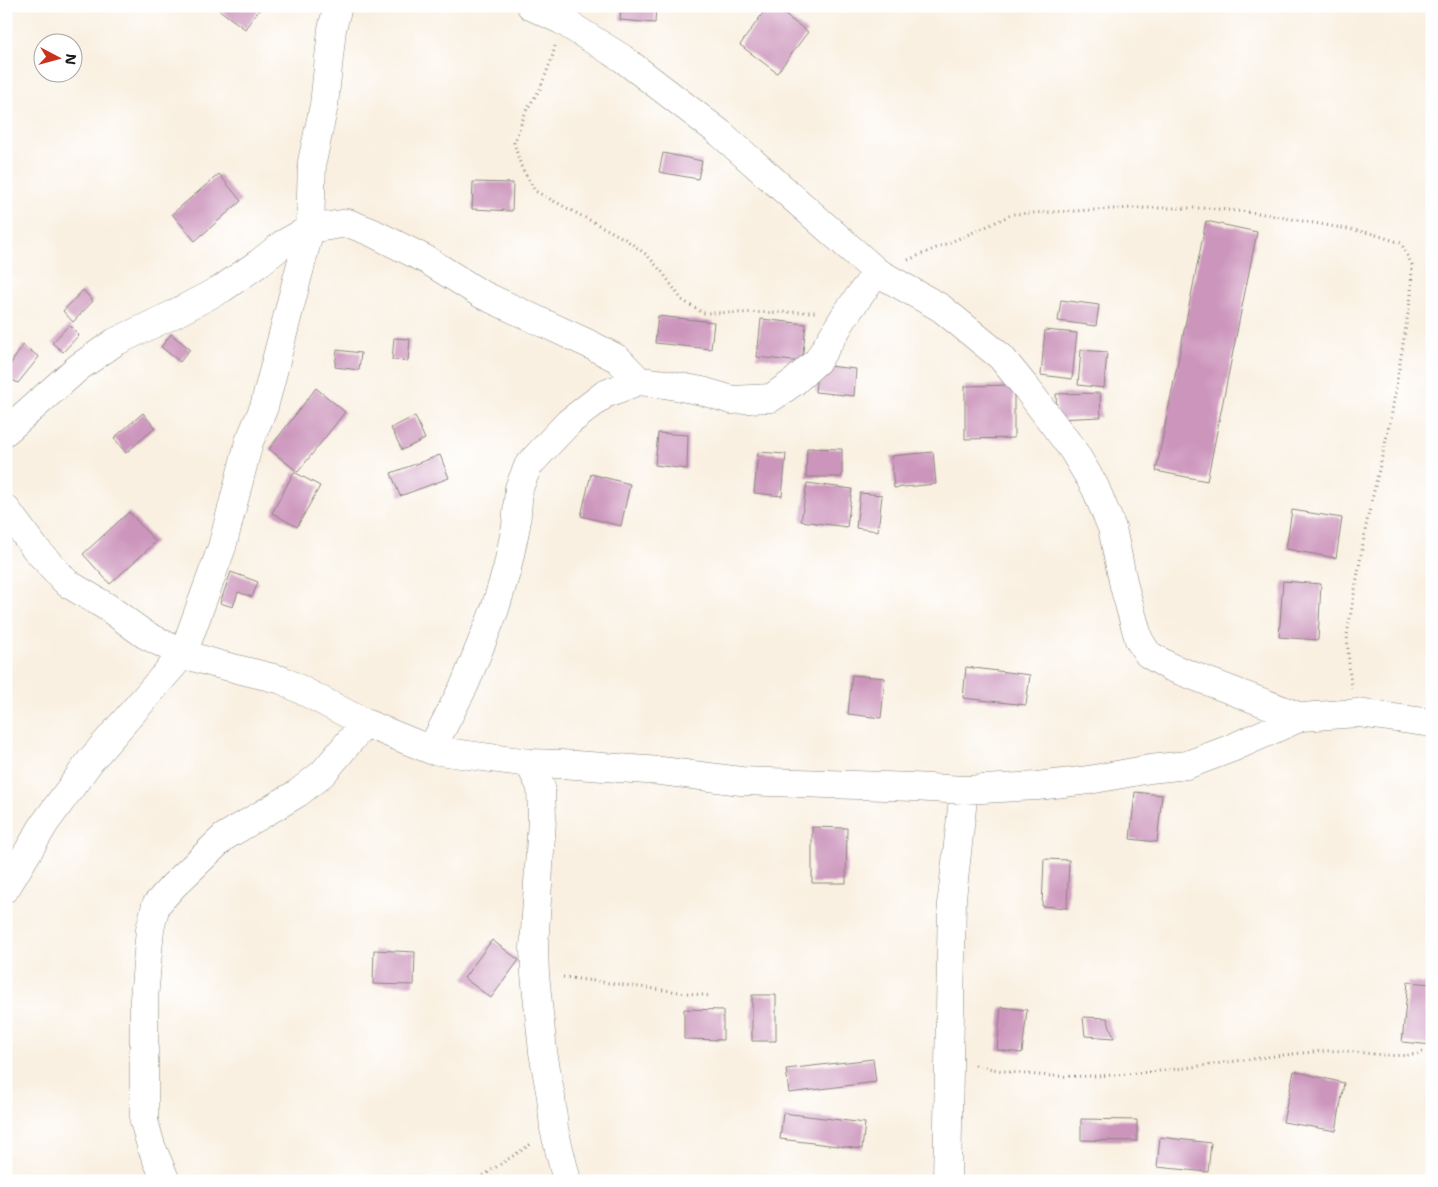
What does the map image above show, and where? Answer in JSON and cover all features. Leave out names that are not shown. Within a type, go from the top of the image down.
[{"type":"street","points":[[6,888],[45,823],[91,760],[183,654],[222,547],[249,442],[264,407],[310,229],[312,162],[324,105],[332,29],[338,6]]},
{"type":"street","points":[[531,6],[561,20],[622,58],[720,133],[877,272],[941,308],[1001,357],[1073,450],[1095,488],[1112,528],[1124,586],[1139,640],[1148,654],[1170,667],[1301,718]]},
{"type":"street","points":[[6,432],[79,367],[115,342],[223,288],[282,244],[310,229],[348,223],[371,232],[427,260],[481,294],[590,344],[618,359],[638,381]]},
{"type":"street","points":[[431,750],[465,684],[495,609],[507,569],[516,526],[519,488],[528,466],[570,422],[605,394],[638,381],[702,391],[732,400],[771,398],[794,382],[818,360],[846,314],[877,272]]},
{"type":"street","points":[[6,509],[34,547],[67,584],[107,607],[144,634],[183,654],[282,680],[365,723],[431,750],[529,763],[661,771],[741,781],[964,790],[1037,786],[1188,765],[1301,718],[1358,713],[1432,723]]},
{"type":"street","points":[[166,1181],[151,1146],[144,1122],[144,999],[150,929],[156,905],[224,837],[298,793],[323,773],[365,723]]},
{"type":"street","points":[[529,763],[541,788],[542,818],[534,948],[535,974],[543,1052],[554,1128],[567,1181]]},
{"type":"street","points":[[947,1181],[952,898],[964,790]]},
{"type":"path","points":[[561,20],[552,58],[540,89],[526,111],[514,144],[521,166],[535,190],[625,239],[640,250],[663,273],[682,300],[702,313],[800,311],[846,314]]},
{"type":"path","points":[[877,272],[1013,214],[1135,208],[1207,208],[1258,213],[1370,232],[1401,243],[1412,265],[1411,295],[1391,418],[1366,521],[1347,635],[1350,677],[1358,713]]},
{"type":"path","points":[[535,974],[710,996]]},
{"type":"path","points":[[949,1058],[1003,1072],[1037,1076],[1090,1076],[1328,1051],[1409,1055],[1432,1050]]},
{"type":"path","points":[[475,1181],[554,1128]]},
{"type":"building","points":[[214,6],[262,6],[245,29]]},
{"type":"building","points":[[621,6],[656,6],[655,23],[620,20]]},
{"type":"building","points":[[768,6],[773,6],[808,32],[777,73],[740,45]]},
{"type":"building","points":[[663,153],[702,161],[698,179],[659,172]]},
{"type":"building","points":[[219,174],[241,201],[195,241],[172,214]]},
{"type":"building","points":[[473,182],[513,183],[512,211],[472,209]]},
{"type":"building","points":[[1206,221],[1257,232],[1207,481],[1156,471]]},
{"type":"building","points":[[83,290],[93,301],[73,322],[63,311]]},
{"type":"building","points":[[1061,300],[1099,305],[1096,326],[1058,321]]},
{"type":"building","points":[[658,316],[714,322],[711,349],[655,343]]},
{"type":"building","points":[[761,319],[806,324],[802,362],[757,357]]},
{"type":"building","points":[[69,325],[79,335],[63,352],[52,343]]},
{"type":"building","points":[[1045,330],[1077,333],[1072,379],[1041,375]]},
{"type":"building","points":[[171,334],[190,349],[180,362],[161,347]]},
{"type":"building","points":[[394,338],[410,339],[408,361],[392,360]]},
{"type":"building","points":[[23,345],[39,357],[18,383],[6,377],[6,371]]},
{"type":"building","points":[[337,350],[361,353],[359,370],[335,367]]},
{"type":"building","points":[[1081,350],[1107,352],[1104,388],[1078,385]]},
{"type":"building","points":[[818,365],[856,369],[854,396],[815,392]]},
{"type":"building","points":[[1014,385],[1014,438],[965,439],[965,386]]},
{"type":"building","points":[[316,388],[345,412],[298,472],[269,449]]},
{"type":"building","points":[[1100,393],[1101,417],[1057,419],[1056,394]]},
{"type":"building","points":[[143,413],[155,428],[126,453],[114,438]]},
{"type":"building","points":[[415,416],[425,439],[402,450],[391,428]]},
{"type":"building","points":[[658,433],[688,435],[687,469],[655,465]]},
{"type":"building","points":[[807,448],[842,449],[842,477],[806,477]]},
{"type":"building","points":[[758,452],[786,454],[782,496],[754,493]]},
{"type":"building","points":[[933,452],[936,484],[894,488],[891,456]]},
{"type":"building","points":[[440,455],[449,478],[400,496],[391,473]]},
{"type":"building","points":[[294,472],[320,486],[297,527],[272,513]]},
{"type":"building","points":[[591,474],[630,484],[621,526],[581,516]]},
{"type":"building","points":[[807,483],[852,489],[847,527],[801,521]]},
{"type":"building","points":[[860,493],[882,495],[878,531],[856,528]]},
{"type":"building","points":[[1292,510],[1342,518],[1336,558],[1286,549]]},
{"type":"building","points":[[129,512],[156,542],[110,584],[83,554]]},
{"type":"building","points":[[231,572],[258,582],[252,597],[238,592],[233,607],[220,603]]},
{"type":"building","points":[[1283,581],[1321,584],[1318,640],[1279,637]]},
{"type":"building","points":[[966,667],[1030,675],[1026,705],[963,698]]},
{"type":"building","points":[[852,675],[885,678],[881,718],[848,714]]},
{"type":"building","points":[[1135,792],[1162,795],[1157,842],[1130,839]]},
{"type":"building","points":[[812,827],[847,828],[846,883],[812,883]]},
{"type":"building","points":[[1044,859],[1069,860],[1067,908],[1042,906]]},
{"type":"building","points":[[492,940],[519,960],[491,998],[464,978]]},
{"type":"building","points":[[374,950],[415,952],[414,985],[373,984]]},
{"type":"building","points":[[1408,982],[1432,984],[1432,1045],[1402,1042]]},
{"type":"building","points":[[752,995],[776,995],[776,1041],[752,1041]]},
{"type":"building","points":[[1001,1007],[1027,1010],[1022,1053],[997,1050]]},
{"type":"building","points":[[684,1009],[723,1010],[723,1040],[684,1039]]},
{"type":"building","points":[[1083,1017],[1107,1018],[1114,1038],[1085,1036]]},
{"type":"building","points":[[873,1059],[876,1082],[789,1093],[786,1069]]},
{"type":"building","points":[[1294,1071],[1344,1083],[1336,1131],[1283,1122]]},
{"type":"building","points":[[783,1113],[865,1123],[862,1149],[780,1139]]},
{"type":"building","points":[[1081,1119],[1137,1120],[1137,1141],[1081,1140]]},
{"type":"building","points":[[1160,1137],[1211,1143],[1208,1172],[1157,1167]]}]
